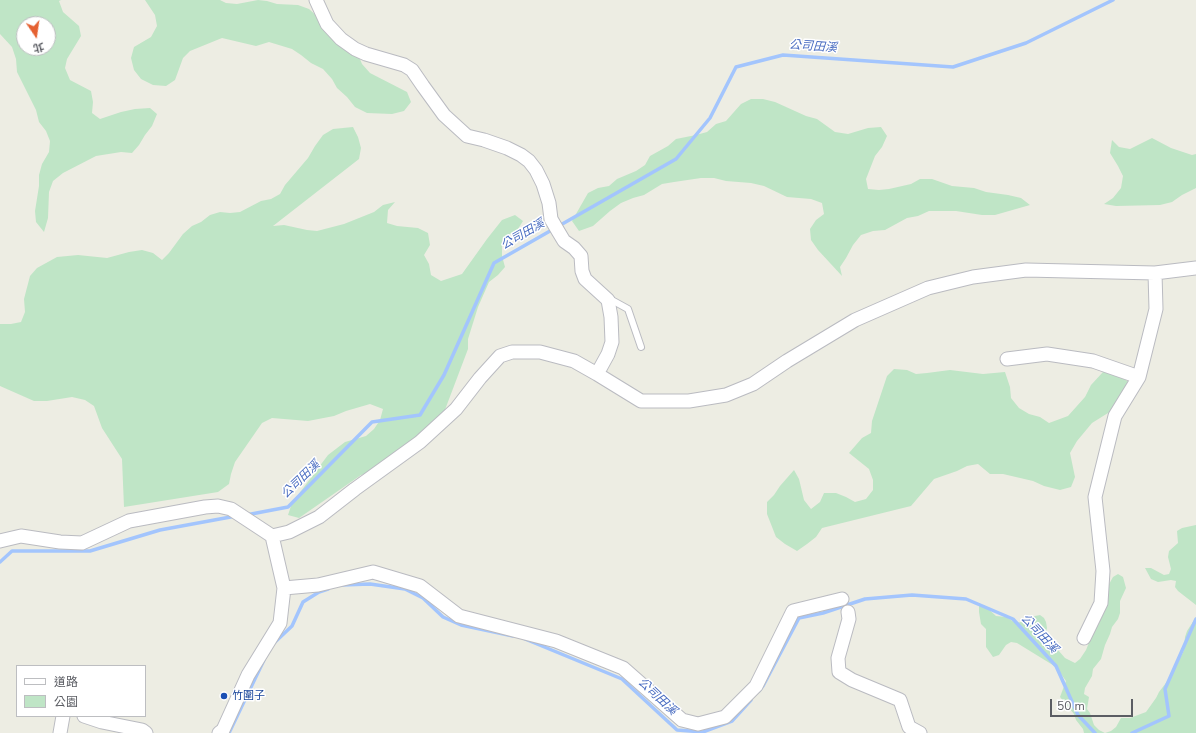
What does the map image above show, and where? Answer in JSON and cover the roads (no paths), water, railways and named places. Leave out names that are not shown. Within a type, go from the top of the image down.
[{"type":"street","points":[[316,0],[327,24],[340,39],[366,54],[404,65],[412,70],[444,115],[468,136],[507,148],[529,161],[536,170],[543,184],[549,203],[551,219],[564,240],[581,256],[582,271],[585,279],[608,300],[611,317],[612,342],[608,354],[597,374]]},
{"type":"street","points":[[0,541],[21,536],[60,542],[82,543],[129,521],[218,506],[231,509],[269,534],[290,532],[318,517],[420,442],[456,408],[500,356],[512,352],[540,352],[574,361],[641,401],[689,401],[726,395],[753,384],[787,361],[855,320],[928,288],[973,277],[1026,270],[1155,273],[1196,268]]},
{"type":"street","points":[[1084,638],[1101,603],[1103,571],[1095,497],[1116,416],[1139,377],[1156,309],[1155,273]]},
{"type":"street","points":[[1007,359],[1047,354],[1093,361],[1139,377]]},
{"type":"street","points":[[219,733],[223,730],[248,676],[280,623],[284,588],[269,534]]},
{"type":"street","points":[[284,588],[318,585],[373,572],[420,586],[459,616],[556,641],[623,668],[682,720],[698,724],[725,717],[756,686],[793,612],[842,599]]},
{"type":"street","points":[[848,612],[849,619],[838,658],[839,672],[852,680],[900,700],[909,727],[920,733]]},
{"type":"street","points":[[60,733],[63,717]]},
{"type":"street","points":[[87,717],[102,722],[142,730],[146,733]]},
{"type":"lane","points":[[602,294],[628,309],[641,347]]},
{"type":"lane","points":[[842,599],[848,612]]},
{"type":"waterway","name":"公司田溪","points":[[246,515],[288,507],[372,422],[420,415],[444,375],[494,263],[676,159],[710,118],[736,67],[783,55],[953,67],[1026,43],[1113,0]]},
{"type":"waterway","name":"公司田溪","points":[[0,562],[12,551],[90,551],[160,530],[236,516]]},
{"type":"waterway","name":"公司田溪","points":[[342,585],[370,584],[405,589],[423,598],[443,617],[461,625],[513,636]]},
{"type":"waterway","name":"公司田溪","points":[[274,643],[292,626],[303,602],[319,592],[328,589]]},
{"type":"waterway","name":"公司田溪","points":[[759,691],[799,618],[823,613],[865,599],[912,595],[966,599],[1013,619],[1056,666],[1078,715],[1095,733]]},
{"type":"waterway","name":"公司田溪","points":[[1132,733],[1169,716],[1165,689],[1196,619]]},
{"type":"waterway","name":"公司田溪","points":[[525,639],[622,679],[677,730],[703,732],[732,721],[751,700]]},
{"type":"waterway","name":"公司田溪","points":[[229,733],[264,660]]},
{"type":"place","name":"竹圍子","points":[[224,696]]}]
